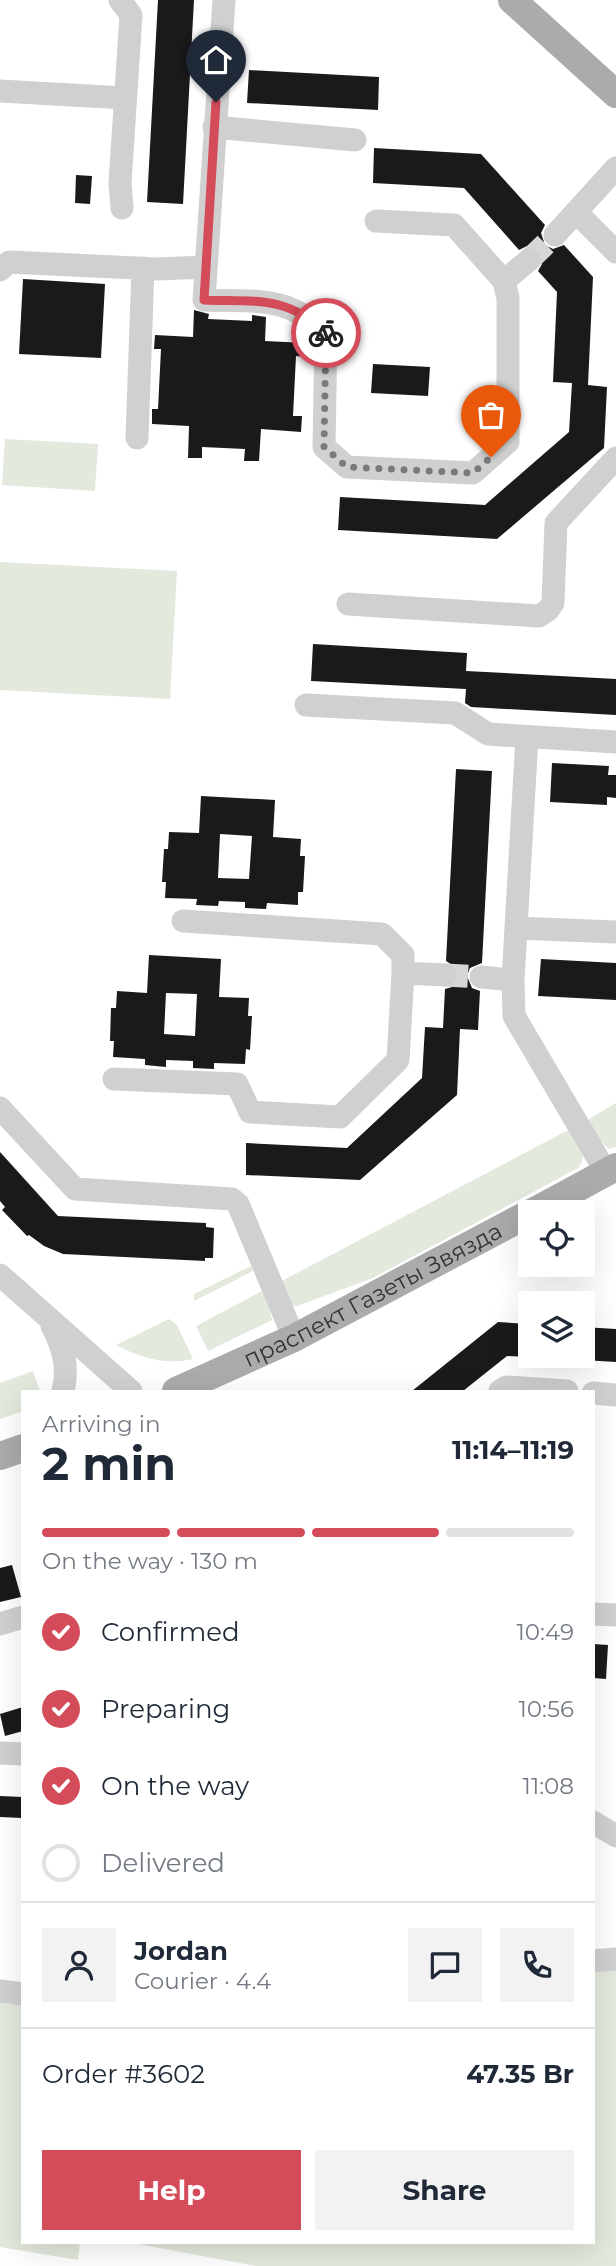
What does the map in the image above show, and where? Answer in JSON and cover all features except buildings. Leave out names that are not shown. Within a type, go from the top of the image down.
[{"type":"main road","points":[[512,0],[615,93]]},
{"type":"main road","name":"праспект Газеты Звязда","points":[[554,1200],[611,1170]]},
{"type":"main road","name":"праспект Газеты Звязда","points":[[178,1390],[294,1338],[518,1219]]},
{"type":"street","points":[[120,0],[131,15],[120,183],[122,208]]},
{"type":"street","points":[[224,0],[204,300],[285,304],[308,315],[326,333],[324,447],[347,467],[473,473],[508,442],[508,298],[504,281],[454,225],[376,221]]},
{"type":"street","points":[[0,91],[125,98]]},
{"type":"street","points":[[214,127],[355,141]]},
{"type":"street","points":[[555,235],[616,168]]},
{"type":"street","points":[[576,212],[616,252]]},
{"type":"street","points":[[504,281],[528,260]]},
{"type":"street","points":[[0,270],[9,262],[144,268],[206,267]]},
{"type":"street","points":[[137,438],[144,268]]},
{"type":"street","points":[[348,604],[539,615],[553,603],[556,523],[616,458]]},
{"type":"street","points":[[306,705],[456,713],[488,734],[616,742]]},
{"type":"street","points":[[527,737],[513,980],[514,1016],[611,1170]]},
{"type":"street","points":[[114,1079],[237,1084],[250,1112],[340,1117],[398,1060],[403,955],[382,934],[183,920]]},
{"type":"street","points":[[516,928],[616,932]]},
{"type":"street","points":[[403,973],[445,975]]},
{"type":"street","points":[[481,977],[513,980]]},
{"type":"street","points":[[0,1108],[75,1189],[232,1199],[294,1338]]},
{"type":"street","points":[[0,1275],[130,1390]]},
{"type":"street","points":[[50,1320],[63,1350],[66,1371],[63,1390]]},
{"type":"street","points":[[502,1390],[506,1387],[552,1390]]},
{"type":"street","points":[[595,1393],[616,1395]]},
{"type":"street","points":[[595,1614],[616,1615]]},
{"type":"street","points":[[0,1624],[21,1618]]},
{"type":"street","points":[[0,1753],[21,1754]]},
{"type":"street","points":[[595,1823],[616,1836]]},
{"type":"street","points":[[595,1961],[616,1959]]},
{"type":"street","points":[[0,1991],[21,1994]]},
{"type":"shaded area","points":[[5,439],[98,444],[95,491],[2,485]]},
{"type":"shaded area","points":[[0,562],[177,571],[170,699],[0,690]]},
{"type":"shaded area","points":[[616,1103],[616,1147],[608,1149],[584,1122]]},
{"type":"shaded area","points":[[572,1128],[583,1153],[578,1168],[373,1278],[297,1306],[292,1305],[278,1283]]},
{"type":"shaded area","points":[[251,1266],[253,1271],[194,1301],[194,1294]]},
{"type":"shaded area","points":[[266,1289],[272,1320],[208,1351],[196,1326]]},
{"type":"shaded area","points":[[169,1319],[177,1325],[193,1359],[153,1359],[116,1345]]},
{"type":"shaded area","points":[[33,1371],[40,1390],[21,1390],[21,1412],[0,1419],[0,1383]]},
{"type":"shaded area","points":[[616,1968],[616,2266],[256,2266],[138,2244],[595,2244],[595,1970]]},
{"type":"shaded area","points":[[0,2001],[21,2003],[21,2244],[80,2244],[78,2260],[0,2247]]},
{"type":"tunnel","points":[[529,260],[555,235]]},
{"type":"tunnel","points":[[445,975],[481,977]]},
{"type":"way so far","points":[[326,333],[324,447],[347,467],[473,473],[491,457]]},
{"type":"route","points":[[216,102],[204,300],[285,304],[308,315],[326,333]]}]
